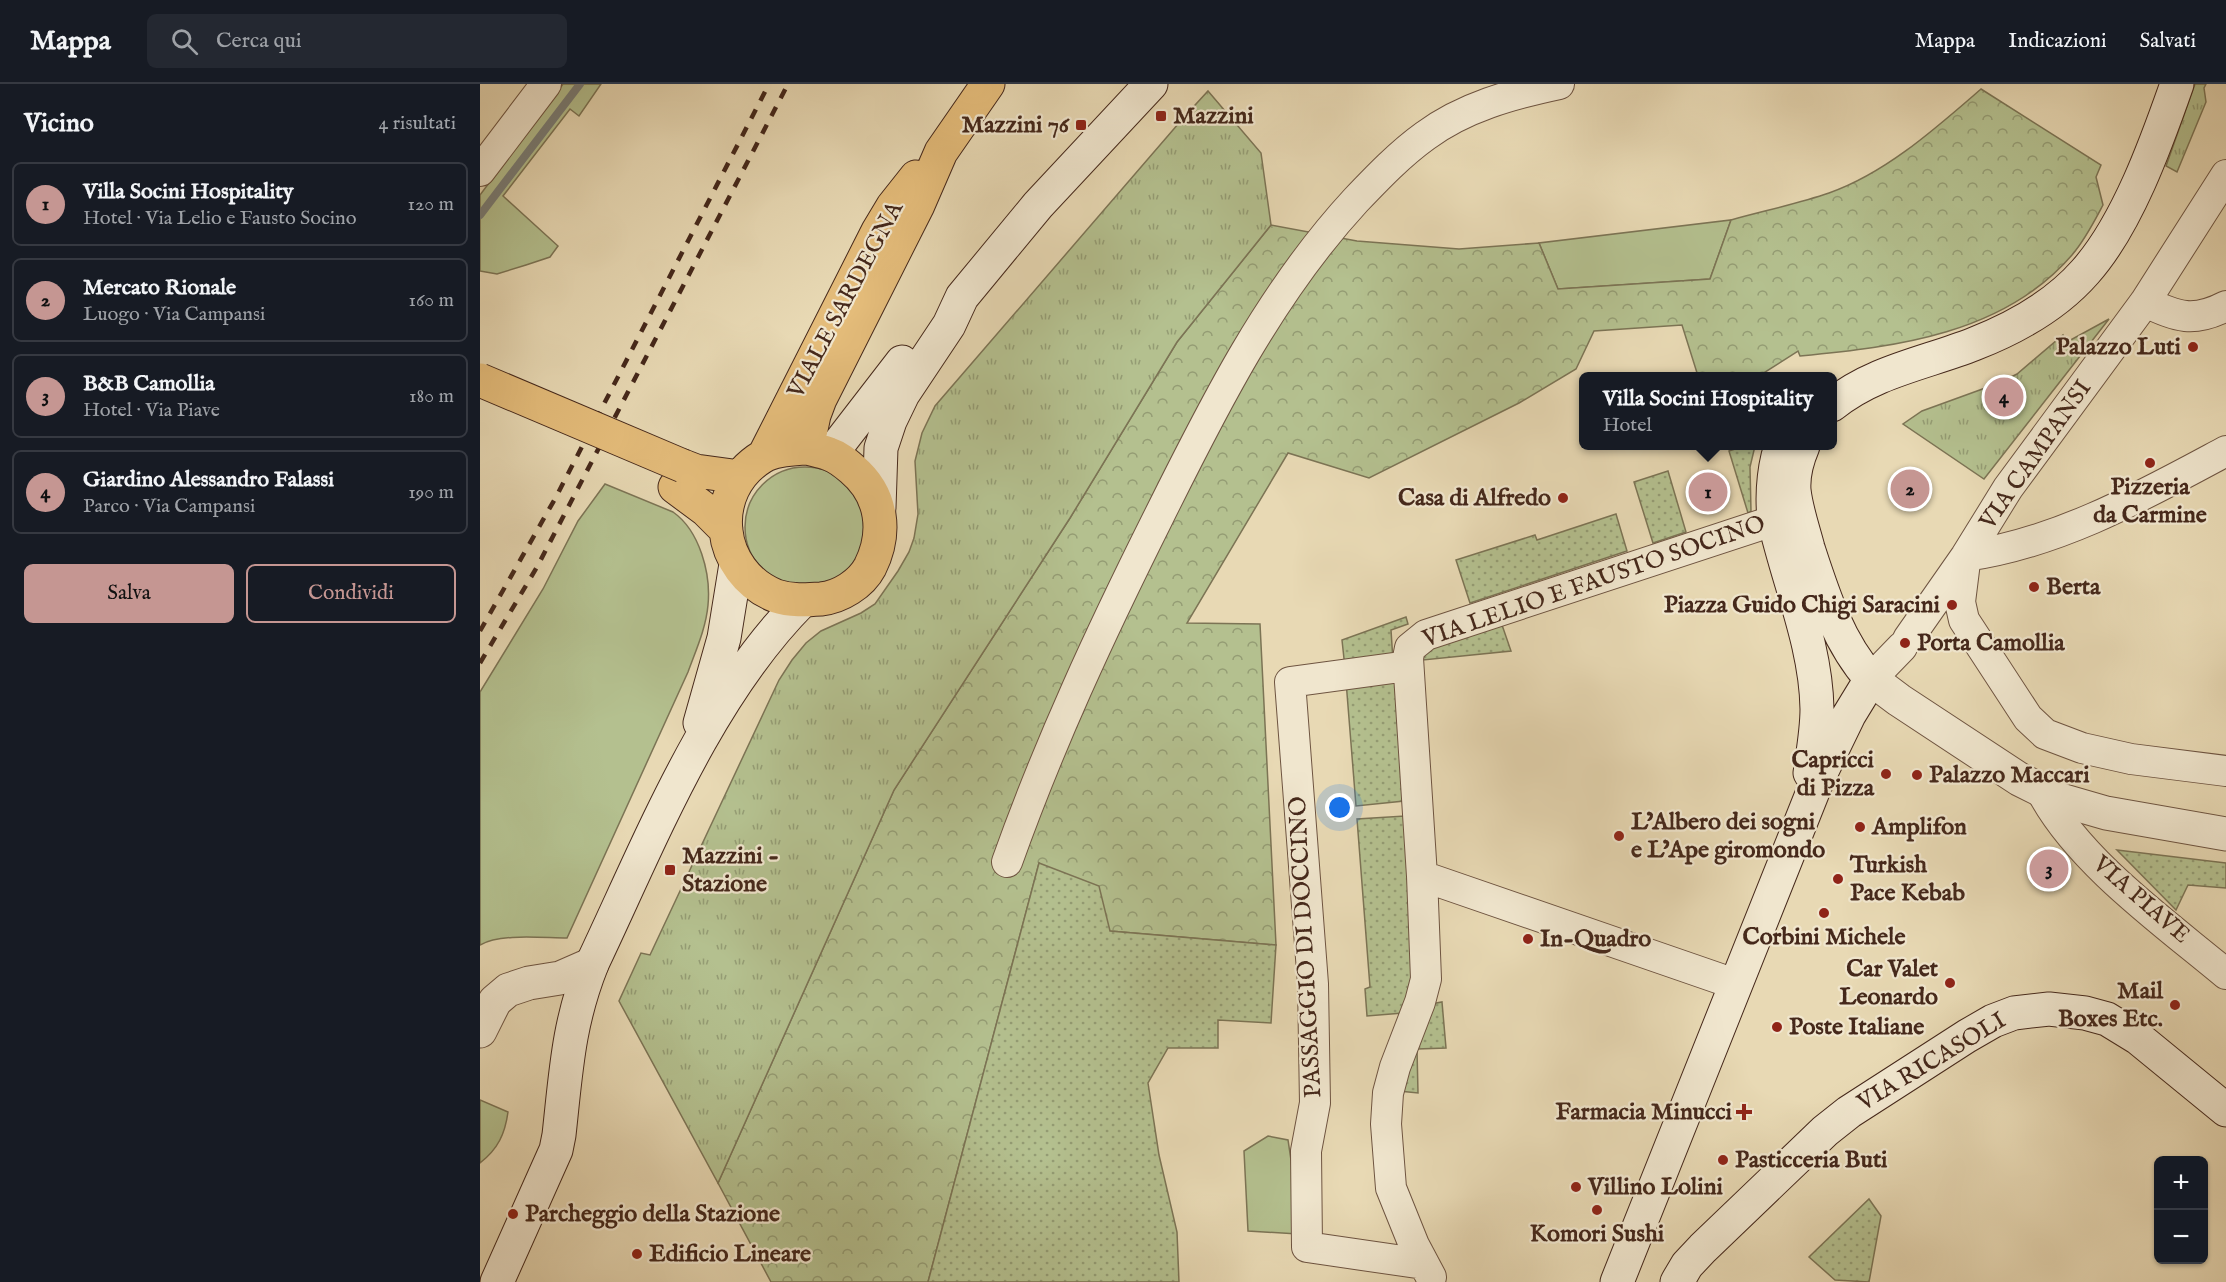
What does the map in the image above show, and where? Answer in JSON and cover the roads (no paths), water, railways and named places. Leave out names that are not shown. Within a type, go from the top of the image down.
[{"type":"main road","name":"VIALE SARDEGNA","points":[[764,456],[885,218],[902,194],[941,152],[988,84]]},
{"type":"main road","points":[[819,451],[928,328],[962,297],[1038,205],[1151,84]]},
{"type":"main road","points":[[1838,398],[1878,376],[1930,360],[1998,334],[2038,312],[2069,288],[2094,261],[2120,220],[2145,167],[2177,84]]},
{"type":"main road","name":"VIALE SARDEGNA","points":[[819,451],[814,415],[820,399],[918,205],[941,152]]},
{"type":"main road","points":[[879,508],[869,488],[858,474],[819,451],[788,449],[764,456],[740,477],[726,510],[729,549],[736,564],[754,583],[777,596],[802,601],[828,598],[850,588],[866,574],[877,552],[881,530],[879,508],[881,447],[890,421],[903,394],[949,324],[962,297]]},
{"type":"main road","points":[[480,380],[679,477],[726,530]]},
{"type":"main road","points":[[480,404],[679,477],[696,471],[740,477]]},
{"type":"main road","points":[[1780,450],[1773,480],[1786,516],[1831,614],[1854,657],[1871,679],[1914,710],[2042,792],[2106,813],[2226,834]]},
{"type":"main road","points":[[1802,450],[1796,465],[1786,516],[1816,692],[1816,729],[1802,816]]},
{"type":"main road","points":[[690,757],[724,638],[736,564]]},
{"type":"main road","points":[[497,1282],[556,1150],[570,1032],[582,989],[592,964],[690,757],[760,649],[802,601]]},
{"type":"main road","points":[[1617,1282],[1802,816],[1838,735],[1871,679]]},
{"type":"main road","points":[[480,1031],[495,1001],[508,990],[530,982],[560,978],[592,964]]},
{"type":"main road","name":"VIA RICASOLI","points":[[1677,1282],[1687,1265],[1703,1248],[1837,1121],[1958,1042],[2003,1017],[2026,1010],[2049,1009],[2085,1013],[2107,1019],[2138,1038],[2226,1110]]},
{"type":"street","points":[[480,171],[546,84]]},
{"type":"street","points":[[1007,862],[1059,727],[1121,592],[1223,389],[1264,321],[1303,263],[1321,239],[1377,178],[1409,148],[1428,134],[1497,99],[1559,84]]},
{"type":"street","name":"VIA CAMPANSI","points":[[1966,556],[2008,488],[2145,302],[2226,175]]},
{"type":"street","points":[[2145,302],[2175,314],[2196,318],[2226,306]]},
{"type":"street","points":[[1871,679],[1905,643],[1966,556],[2017,547],[2060,532],[2120,506],[2226,451]]},
{"type":"street","name":"VIA LELIO E FAUSTO SOCINO","points":[[1429,1273],[1391,1188],[1386,1124],[1388,1093],[1395,1067],[1420,1002],[1426,979],[1422,876],[1408,666],[1410,648],[1426,635],[1786,516]]},
{"type":"street","points":[[1966,556],[1960,602],[1961,612],[1970,631],[2028,718],[2045,734],[2082,748],[2122,757],[2226,771]]},
{"type":"street","name":"PASSAGGIO DI DOCCINO","points":[[1408,666],[1290,682],[1313,984],[1315,1111],[1306,1150],[1307,1247],[1429,1273]]},
{"type":"street","name":"VIA PIAVE","points":[[2042,792],[2056,817],[2082,849],[2226,974]]},
{"type":"street","points":[[1422,876],[1735,984]]},
{"type":"waterway","points":[[480,215],[580,84]]},
{"type":"railway","points":[[480,631],[556,497],[769,84]]},
{"type":"railway","points":[[480,663],[537,567],[788,84]]},
{"type":"place","name":"Mazzini","points":[[1161,116]]},
{"type":"place","name":"Mazzini 76","points":[[1081,125]]},
{"type":"place","name":"Palazzo Luti","points":[[2193,347]]},
{"type":"place","name":"Giardino Alessandro Falassi","points":[[2004,397]]},
{"type":"place","name":"Pizzeria da Carmine","points":[[2150,463]]},
{"type":"place","name":"Mercato Rionale","points":[[1910,489]]},
{"type":"place","name":"Villa Socini Hospitality","points":[[1708,492]]},
{"type":"place","name":"Casa di Alfredo","points":[[1563,498]]},
{"type":"place","name":"Berta","points":[[2034,587]]},
{"type":"place","name":"Piazza Guido Chigi Saracini","points":[[1952,605]]},
{"type":"place","name":"Porta Camollia","points":[[1905,643]]},
{"type":"place","name":"Capricci di Pizza","points":[[1886,774]]},
{"type":"place","name":"Palazzo Maccari","points":[[1917,775]]},
{"type":"place","name":"Amplifon","points":[[1860,827]]},
{"type":"place","name":"L’Albero dei sogni e L’Ape giromondo","points":[[1619,836]]},
{"type":"place","name":"B&B Camollia","points":[[2049,869]]},
{"type":"place","name":"Mazzini - Stazione","points":[[670,870]]},
{"type":"place","name":"Turkish Pace Kebab","points":[[1838,879]]},
{"type":"place","name":"Corbini Michele","points":[[1824,913]]},
{"type":"place","name":"In-Quadro","points":[[1528,939]]},
{"type":"place","name":"Car Valet Leonardo","points":[[1950,983]]},
{"type":"place","name":"Mail Boxes Etc.","points":[[2175,1005]]},
{"type":"place","name":"Poste Italiane","points":[[1777,1027]]},
{"type":"place","name":"Farmacia Minucci","points":[[1744,1112]]},
{"type":"place","name":"Pasticceria Buti","points":[[1723,1160]]},
{"type":"place","name":"Villino Lolini","points":[[1576,1187]]},
{"type":"place","name":"Komori Sushi","points":[[1597,1210]]},
{"type":"place","name":"Parcheggio della Stazione","points":[[513,1214]]},
{"type":"place","name":"Edificio Lineare","points":[[637,1254]]}]
